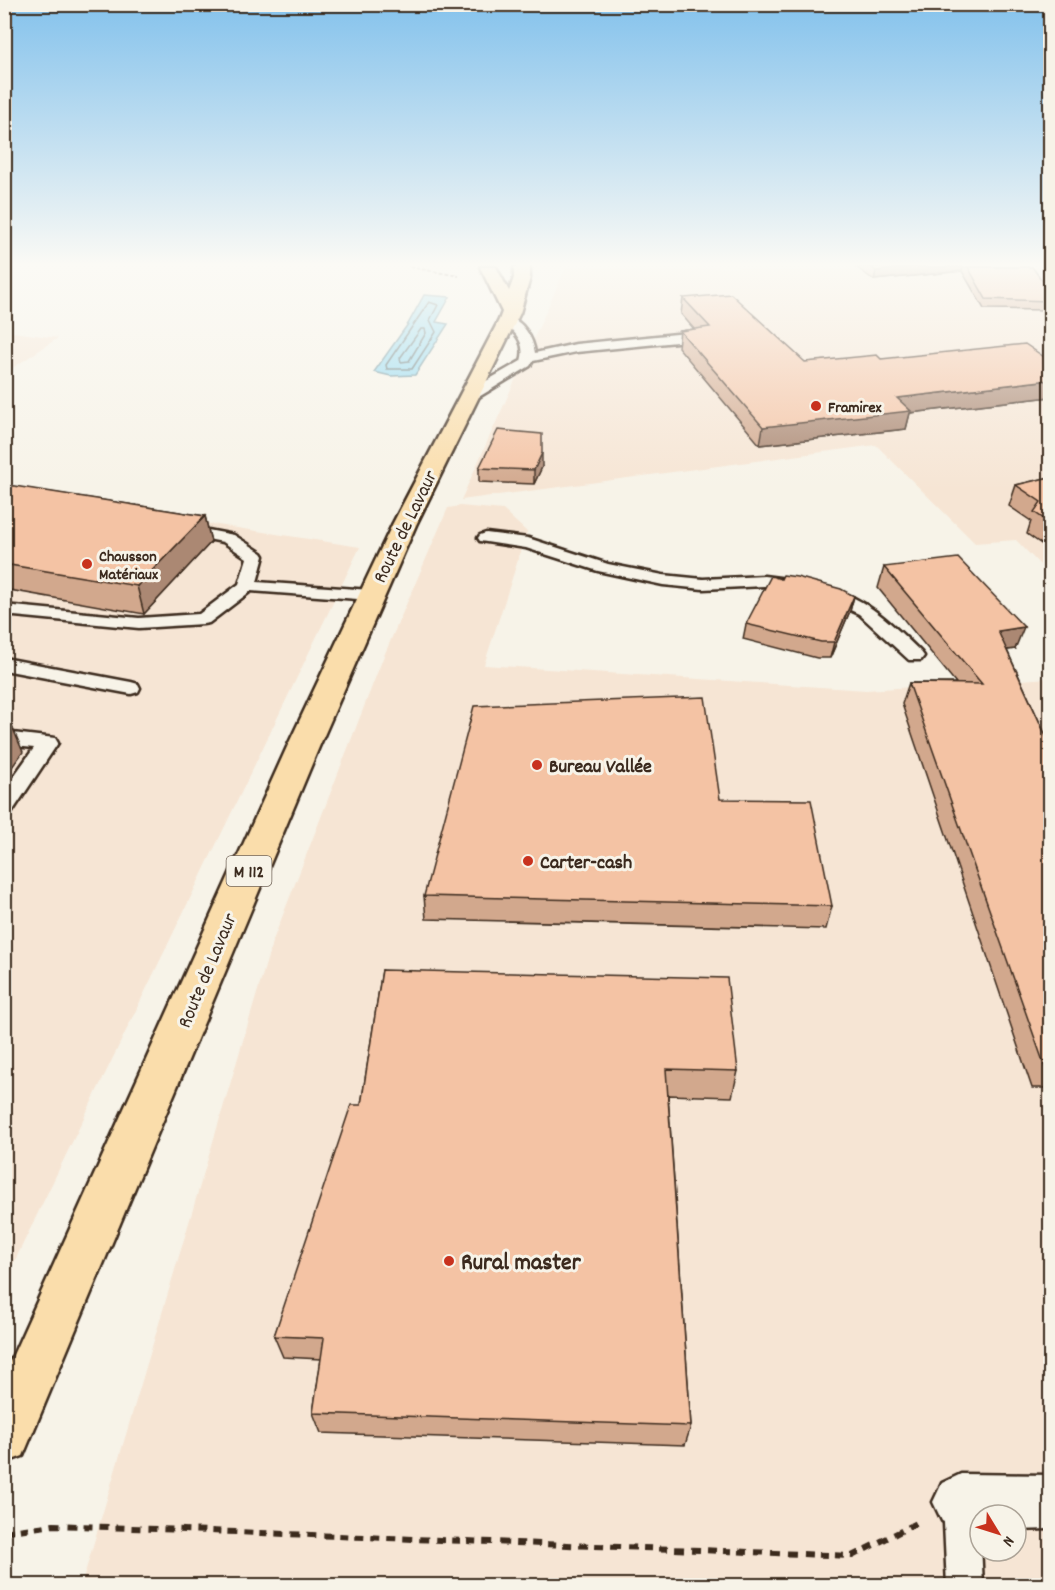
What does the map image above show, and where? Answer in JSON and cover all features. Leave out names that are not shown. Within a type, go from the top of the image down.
[{"type":"main road","name":"Route de Lavaur","points":[[4,1437],[371,595],[497,341]]},
{"type":"street","points":[[961,1502],[1050,1502]]},
{"type":"lane","points":[[467,398],[526,363],[530,358],[530,352],[526,341]]},
{"type":"lane","points":[[530,358],[576,348],[645,341]]},
{"type":"lane","points":[[4,610],[139,623],[203,619],[247,586],[256,556],[228,538],[169,528]]},
{"type":"lane","points":[[486,538],[528,543],[604,568],[663,580],[703,584],[764,582],[795,585],[844,598],[871,613],[915,656]]},
{"type":"lane","points":[[247,586],[371,595]]},
{"type":"lane","points":[[4,664],[131,688]]},
{"type":"lane","points":[[4,738],[48,743],[4,807]]},
{"type":"lane","points":[[961,1502],[965,1586]]},
{"type":"path","points":[[4,1532],[54,1526],[852,1556],[961,1502]]},
{"type":"shaded area","points":[[5,341],[53,341],[5,373]]},
{"type":"shaded area","points":[[533,341],[1050,341],[1050,575],[1016,540],[975,543],[876,445],[461,500]]},
{"type":"shaded area","points":[[5,492],[360,547],[5,1281]]},
{"type":"shaded area","points":[[460,506],[503,510],[527,532],[484,665],[866,690],[1050,678],[1050,1585],[81,1586],[272,943],[383,658],[448,508]]},
{"type":"water","points":[[396,341],[437,341],[415,375],[391,376],[374,372]]},
{"type":"building","points":[[689,341],[782,341],[805,362],[877,355],[881,359],[1025,344],[1050,361],[1050,380],[897,398],[911,411],[763,427]]},
{"type":"building","points":[[498,430],[542,434],[542,453],[534,470],[479,468]]},
{"type":"building","points":[[1050,477],[1050,523],[1034,512],[1041,502],[1016,485]]},
{"type":"building","points":[[4,485],[205,516],[137,586],[4,564]]},
{"type":"building","points":[[958,558],[1024,627],[998,631],[1050,745],[1050,1067],[1045,1067],[909,683],[982,684],[884,567]]},
{"type":"building","points":[[783,575],[841,589],[854,596],[834,642],[821,642],[746,624],[771,576],[781,579]]},
{"type":"building","points":[[705,697],[720,799],[811,800],[832,906],[424,896],[474,706]]},
{"type":"building","points":[[4,723],[11,724],[4,733]]},
{"type":"building","points":[[382,970],[727,978],[738,1071],[666,1069],[691,1426],[313,1413],[324,1338],[274,1336],[351,1105],[361,1105]]},
{"type":"place","name":"Framirex","points":[[816,406]]},
{"type":"place","name":"Chausson Matériaux","points":[[87,564]]},
{"type":"place","name":"Bureau Vallée","points":[[537,765]]},
{"type":"place","name":"Carter-cash","points":[[528,861]]},
{"type":"place","name":"Rural master","points":[[449,1261]]}]
